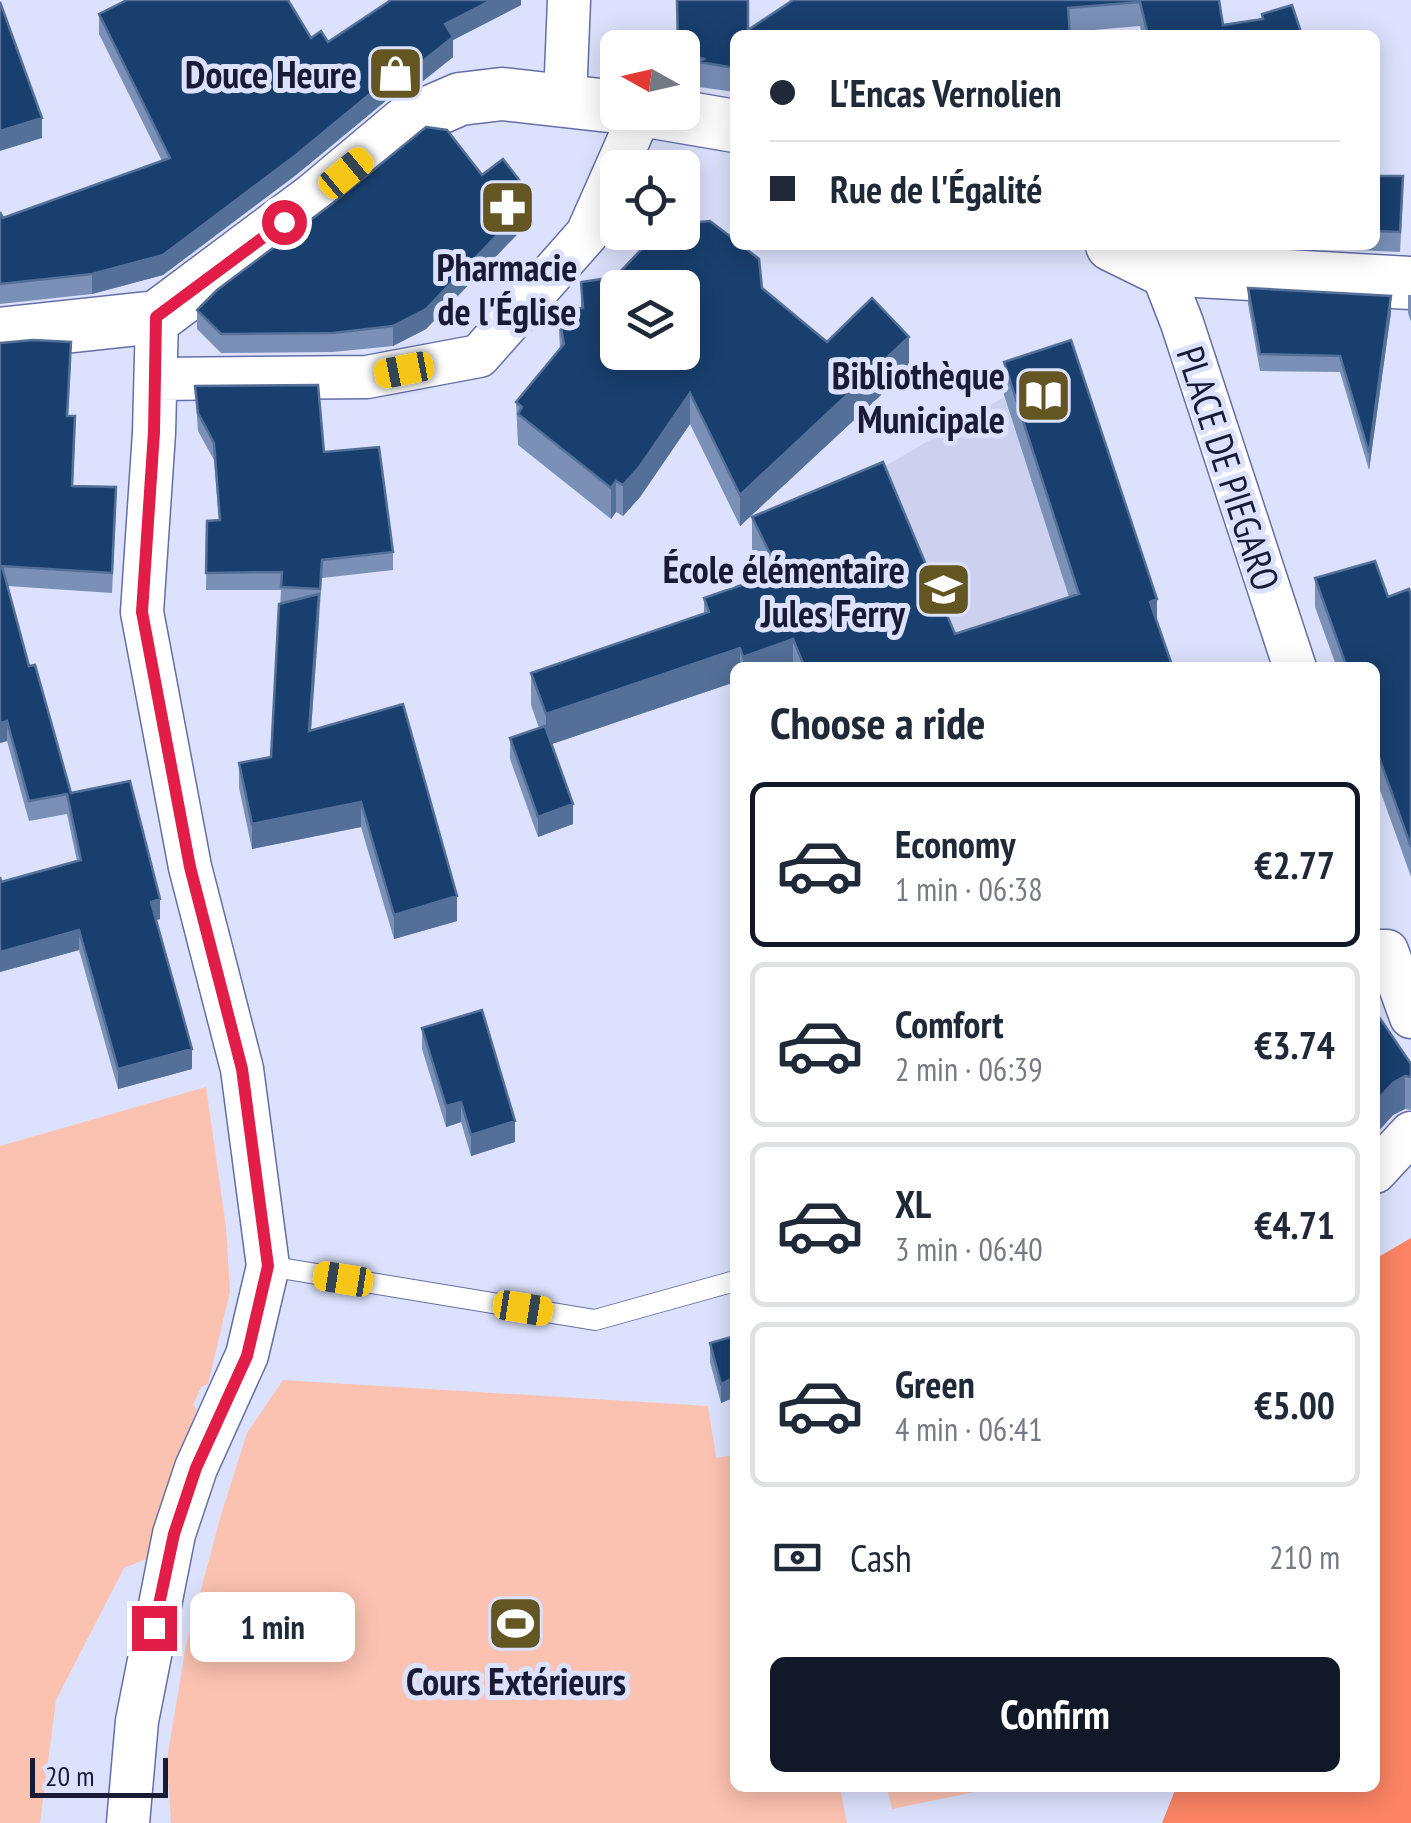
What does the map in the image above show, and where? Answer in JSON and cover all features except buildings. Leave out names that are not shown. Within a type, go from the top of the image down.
[{"type":"street","points":[[565,99],[568,0]]},
{"type":"street","points":[[0,334],[156,317],[315,198],[406,122],[460,99],[502,94],[600,104]]},
{"type":"street","points":[[700,120],[730,125]]},
{"type":"street","points":[[156,379],[367,377],[479,356],[587,234],[633,130]]},
{"type":"street","points":[[1123,250],[1161,268],[1411,283]]},
{"type":"street","name":"PLACE DE PIEGARO","points":[[1161,268],[1293,662]]},
{"type":"street","points":[[128,1823],[137,1721],[174,1534],[196,1468],[247,1356],[268,1266],[242,1069],[190,867],[142,612],[156,317]]},
{"type":"street","points":[[1387,939],[1411,1016]]},
{"type":"street","points":[[1380,1167],[1411,1133]]},
{"type":"lane","points":[[268,1266],[595,1320],[730,1281]]},
{"type":"shaded area","name":"École élémentaire Jules Ferry","points":[[1004,397],[1087,651],[996,662],[952,662],[875,472]]},
{"type":"shaded area","points":[[206,1087],[226,1227],[230,1292],[208,1384],[201,1387],[193,1405],[197,1409],[158,1511],[162,1517],[154,1556],[124,1568],[56,1700],[40,1823],[0,1823],[0,1146]]},
{"type":"shaded area","points":[[1411,1238],[1411,1823],[1162,1823],[1174,1792],[1380,1792],[1380,1256]]},
{"type":"shaded area","points":[[283,1380],[708,1406],[716,1458],[730,1456],[730,1792],[841,1792],[847,1823],[171,1823],[167,1759],[186,1645],[247,1433]]},
{"type":"shaded area","points":[[888,1792],[975,1792],[892,1809]]},
{"type":"place","name":"Douce Heure","points":[[396,73]]},
{"type":"place","name":"Pharmacie de l'Église","points":[[507,208]]},
{"type":"place","name":"Bibliothèque Municipale","points":[[1044,396]]},
{"type":"place","name":"École élémentaire Jules Ferry","points":[[944,590]]},
{"type":"place","name":"Cours Extérieurs","points":[[516,1623]]},
{"type":"route","points":[[154,1628],[174,1534],[196,1468],[247,1356],[268,1266],[242,1069],[190,867],[142,612],[154,432],[156,317],[284,222]]}]
